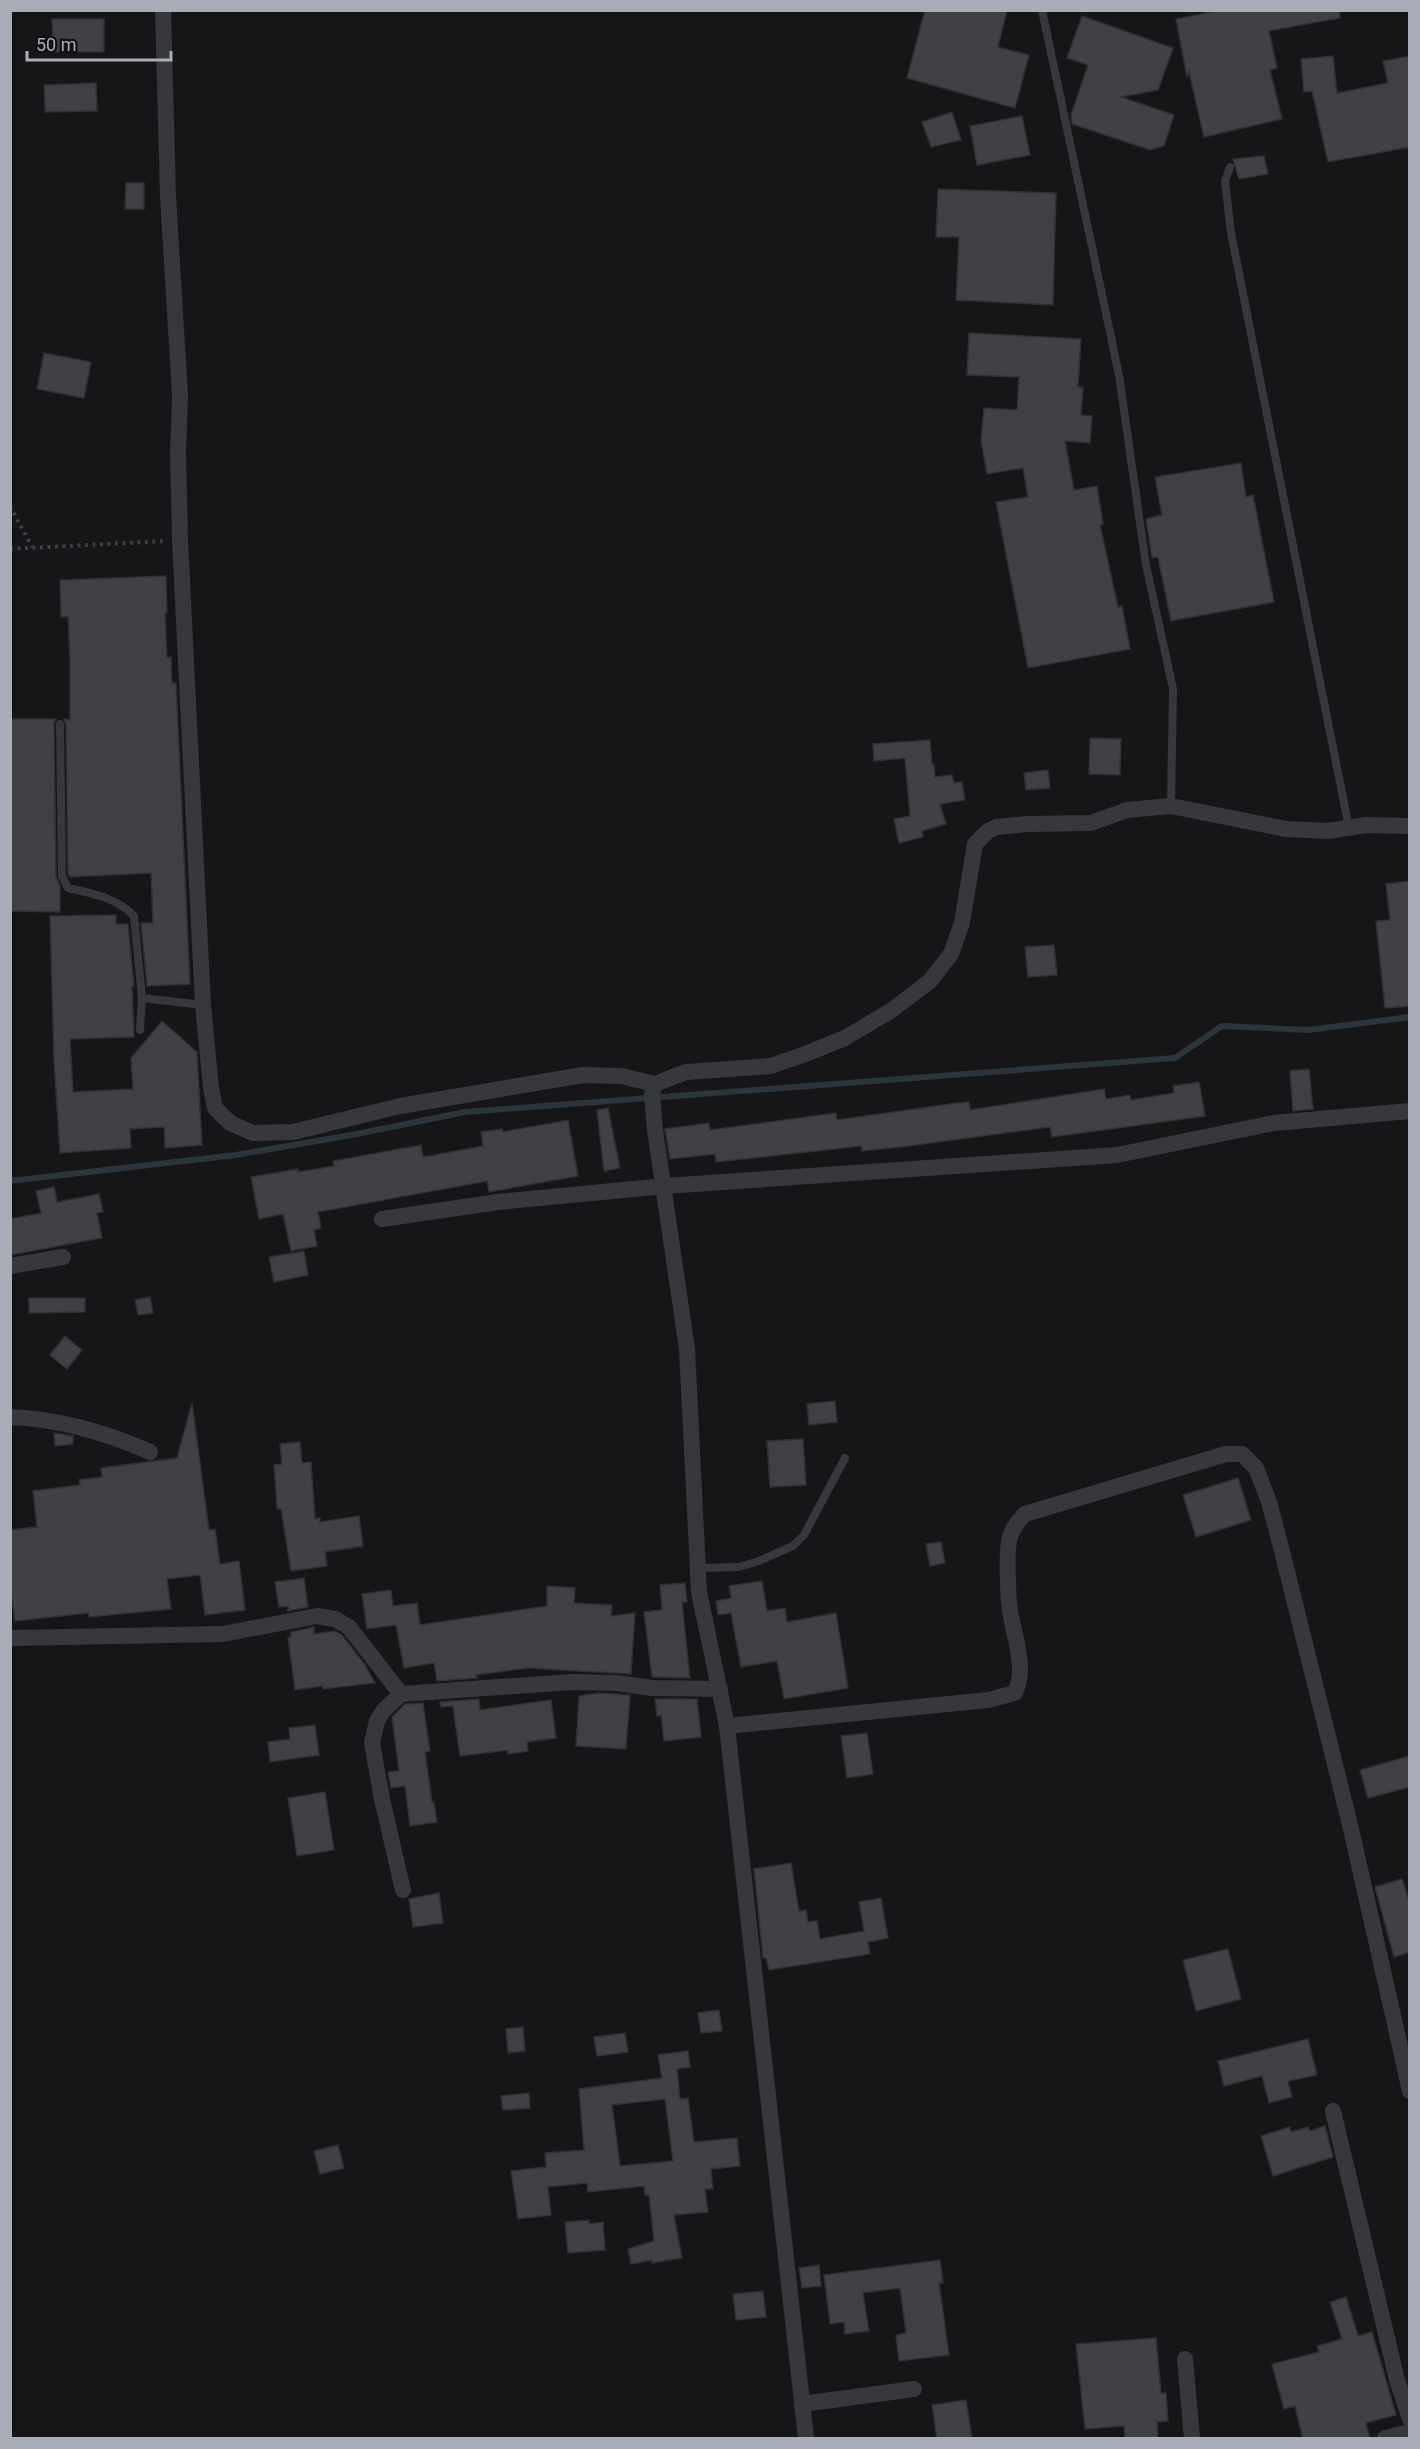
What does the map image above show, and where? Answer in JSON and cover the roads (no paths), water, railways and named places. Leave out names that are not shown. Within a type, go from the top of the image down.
[{"type":"street","points":[[163,10],[168,196],[180,395],[178,454],[180,540],[203,1005],[215,1108],[230,1123],[253,1133],[293,1132],[400,1106],[583,1075],[621,1076],[654,1089],[686,1072],[771,1066],[845,1038],[902,1003],[930,981],[951,954],[962,923],[975,844],[987,831],[997,827],[1091,823],[1127,810],[1171,806],[1286,829],[1328,831],[1366,825],[1410,826]]},
{"type":"street","points":[[654,1089],[655,1130],[687,1349],[699,1592],[727,1726],[806,2439]]},
{"type":"street","points":[[382,1219],[498,1202],[664,1186],[1117,1155],[1274,1123],[1410,1111]]},
{"type":"street","points":[[10,1266],[63,1257]]},
{"type":"street","points":[[10,1417],[45,1419],[114,1436],[150,1452]]},
{"type":"street","points":[[727,1726],[965,1703],[1015,1693],[1019,1686],[1020,1674],[1010,1609],[1009,1539],[1016,1523],[1025,1514],[1127,1482],[1226,1454],[1242,1454],[1256,1468],[1269,1502],[1282,1551],[1351,1829],[1410,2091]]},
{"type":"street","points":[[10,1638],[223,1634],[317,1616],[335,1619],[349,1627],[401,1694]]},
{"type":"street","points":[[404,1890],[382,1799],[372,1743],[377,1721],[383,1711],[401,1694],[571,1682],[617,1683],[652,1688],[720,1689]]},
{"type":"street","points":[[1333,2111],[1397,2380],[1410,2419]]},
{"type":"street","points":[[1185,2360],[1192,2439]]},
{"type":"street","points":[[802,2404],[914,2389]]},
{"type":"street","points":[[1385,2439],[1410,2432]]},
{"type":"lane","points":[[1042,10],[1119,375],[1146,565],[1173,689],[1171,806]]},
{"type":"lane","points":[[1230,168],[1225,181],[1231,233],[1349,828]]},
{"type":"lane","points":[[60,724],[62,876],[68,888],[99,895],[126,908],[134,916],[142,998],[140,1030]]},
{"type":"lane","points":[[142,998],[203,1005]]},
{"type":"lane","points":[[698,1568],[739,1567],[793,1546],[804,1535],[845,1458]]},
{"type":"waterway","points":[[10,1181],[236,1155],[465,1112],[1175,1058],[1222,1026],[1308,1030],[1410,1017]]}]
